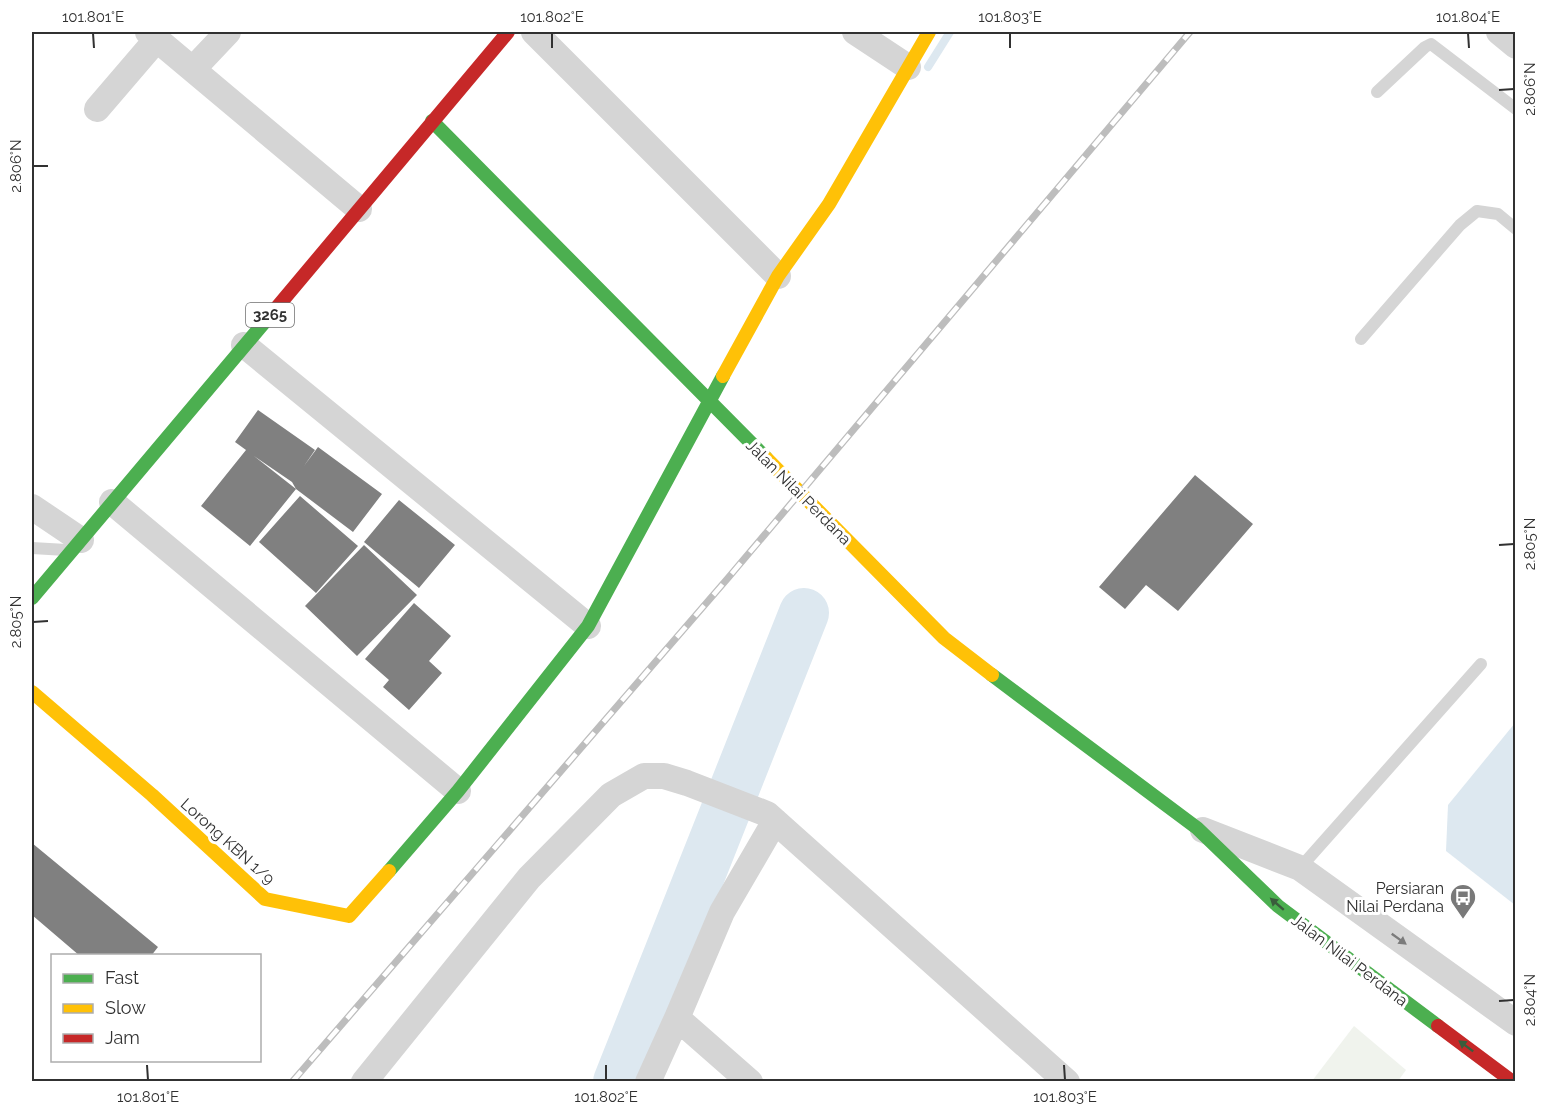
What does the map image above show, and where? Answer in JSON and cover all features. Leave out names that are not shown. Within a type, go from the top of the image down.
[{"type":"street","points":[[193,69],[228,32]]},
{"type":"street","name":"3265","points":[[32,598],[508,32]]},
{"type":"street","points":[[534,32],[778,276]]},
{"type":"street","points":[[855,32],[908,67]]},
{"type":"street","points":[[112,502],[458,791],[588,626],[778,276],[829,204],[929,32]]},
{"type":"street","points":[[1499,32],[1515,46]]},
{"type":"street","points":[[97,109],[153,35],[359,209]]},
{"type":"street","name":"Jalan Nilai Perdana","points":[[432,121],[944,638],[1197,828],[1278,906],[1513,1082]]},
{"type":"street","points":[[244,345],[588,626]]},
{"type":"street","points":[[32,507],[76,545]]},
{"type":"street","name":"Lorong KBN 1/9","points":[[32,692],[152,795],[265,899],[349,916],[458,791]]},
{"type":"street","points":[[364,1082],[529,878],[611,795],[644,776],[664,776],[687,783],[771,818],[1066,1082]]},
{"type":"street","points":[[648,1082],[722,912],[771,818]]},
{"type":"street","name":"Jalan Nilai Perdana","points":[[1197,828],[1300,868],[1515,1023]]},
{"type":"street","points":[[677,1018],[750,1082]]},
{"type":"lane","points":[[1377,92],[1431,44],[1515,109]]},
{"type":"lane","points":[[1361,339],[1460,225],[1477,211],[1498,214],[1515,229]]},
{"type":"lane","points":[[32,548],[76,545]]},
{"type":"lane","points":[[1300,868],[1481,664]]},
{"type":"shaded area","points":[[1515,723],[1515,905],[1446,851],[1448,805]]},
{"type":"shaded area","points":[[1354,1026],[1406,1070],[1398,1081],[1312,1081]]},
{"type":"building","points":[[258,410],[315,450],[304,466],[318,447],[382,494],[353,532],[296,489],[250,546],[201,506],[246,450],[235,442]],"holes":[[[254,456],[292,482],[296,489]]]},
{"type":"building","points":[[1195,475],[1253,524],[1178,611],[1146,585],[1125,609],[1099,587]]},
{"type":"building","points":[[300,496],[358,546],[316,593],[259,542]]},
{"type":"building","points":[[399,500],[455,545],[419,588],[364,542]]},
{"type":"building","points":[[364,545],[417,595],[357,656],[305,606]]},
{"type":"building","points":[[414,603],[451,636],[429,661],[442,673],[409,710],[383,687],[389,680],[365,659]]},
{"type":"building","points":[[32,843],[158,947],[153,954],[78,954],[32,915]]},
{"type":"waterway","points":[[928,67],[950,32]]},
{"type":"waterway","points":[[618,1082],[804,613]]},
{"type":"railway","points":[[292,1082],[728,578],[1190,32]]},
{"type":"traffic: fast","points":[[432,121],[766,458]]},
{"type":"traffic: fast","points":[[32,598],[273,312]]},
{"type":"traffic: fast","points":[[389,871],[458,791],[588,626],[723,376]]},
{"type":"traffic: fast","points":[[992,675],[1197,828],[1278,906],[1438,1026]]},
{"type":"traffic: slow","points":[[723,376],[778,276],[829,204],[929,32]]},
{"type":"traffic: slow","points":[[766,458],[944,638],[992,675]]},
{"type":"traffic: slow","points":[[32,692],[152,795],[265,899],[349,916],[389,871]]},
{"type":"traffic: jam","points":[[273,312],[508,32]]},
{"type":"traffic: jam","points":[[1438,1026],[1513,1082]]},
{"type":"place","name":"Persiaran Nilai Perdana","points":[[1463,920]]}]
